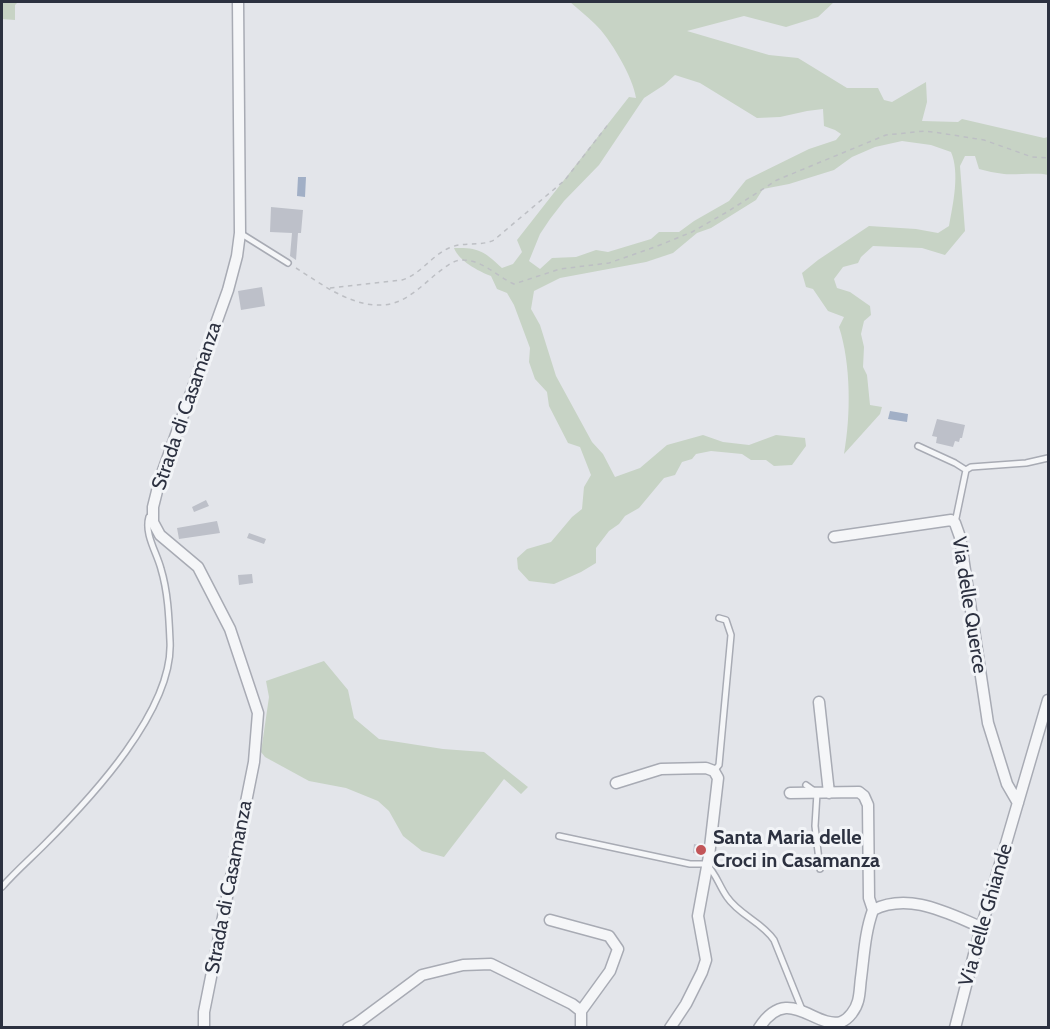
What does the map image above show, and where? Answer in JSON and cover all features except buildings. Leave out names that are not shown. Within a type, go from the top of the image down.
[{"type":"street","name":"Strada di Casamanza","points":[[204,1028],[204,1012],[254,762],[258,713],[225,618],[198,567],[160,535],[153,522],[153,507],[160,479],[228,290],[237,256],[240,233],[238,2]]},
{"type":"street","name":"Via delle Querce","points":[[834,537],[951,520],[955,523],[960,537],[988,723],[1007,784],[1018,803]]},
{"type":"street","name":"Via delle Ghiande","points":[[955,1028],[981,927],[1048,700]]},
{"type":"street","points":[[819,702],[829,793]]},
{"type":"street","points":[[616,783],[661,769],[706,768],[714,771],[718,778],[698,916],[706,960],[686,1004],[670,1028]]},
{"type":"street","points":[[759,1028],[764,1020],[775,1011],[790,1009],[830,1024],[841,1023],[852,1013],[858,1000],[867,925],[873,910],[869,898],[868,806],[864,796],[859,792],[790,794]]},
{"type":"street","points":[[873,910],[885,904],[897,902],[932,907],[981,927]]},
{"type":"street","points":[[550,920],[609,936],[618,949],[610,971],[581,1011],[581,1028]]},
{"type":"street","points":[[348,1028],[422,975],[463,965],[491,964],[572,1004],[581,1011]]},
{"type":"lane","points":[[240,233],[288,262]]},
{"type":"lane","points":[[918,446],[966,470]]},
{"type":"lane","points":[[955,523],[966,470],[971,467],[1026,463],[1048,458]]},
{"type":"lane","points":[[2,886],[80,808],[100,784],[147,719],[164,686],[171,656],[170,628],[162,570],[150,537],[148,522],[153,507]]},
{"type":"lane","points":[[714,771],[719,765],[731,635],[726,620],[719,618]]},
{"type":"lane","points":[[806,785],[817,793],[815,826],[820,869]]},
{"type":"lane","points":[[559,836],[690,864],[706,864],[713,870],[727,897],[738,909],[768,931],[774,940],[803,1014]]},
{"type":"path","points":[[329,288],[402,280],[412,277],[435,256],[450,247],[471,243],[484,245],[494,240],[565,180],[610,122]]},
{"type":"path","points":[[288,262],[344,296],[370,304],[393,303],[413,294],[450,264],[461,259],[486,265],[499,277],[514,284],[560,269],[609,263],[692,232],[777,180],[886,135],[925,131],[940,132],[984,140],[1032,157],[1048,158]]},
{"type":"green space","points":[[2,2],[18,2],[15,5],[15,20],[2,19]]},
{"type":"green space","points":[[570,2],[834,2],[818,17],[786,27],[744,16],[687,31],[769,55],[798,58],[847,88],[878,88],[884,100],[892,102],[926,82],[927,102],[922,121],[958,122],[962,119],[1048,137],[1048,175],[1004,174],[979,169],[975,156],[965,156],[960,166],[965,231],[945,255],[922,248],[873,246],[858,263],[843,267],[834,279],[837,288],[850,292],[870,306],[871,315],[864,321],[861,334],[864,347],[863,367],[867,375],[870,405],[882,407],[880,414],[844,454],[849,390],[846,357],[839,327],[844,317],[828,311],[813,289],[806,287],[802,273],[869,226],[938,233],[949,226],[955,179],[951,152],[931,145],[902,141],[875,147],[852,157],[834,170],[789,184],[763,189],[756,200],[711,228],[697,233],[673,253],[646,262],[560,278],[534,291],[531,309],[540,325],[556,376],[592,442],[603,454],[615,477],[640,468],[667,445],[703,435],[723,442],[749,445],[776,435],[805,438],[806,446],[792,465],[774,466],[766,460],[751,460],[742,454],[711,451],[696,454],[692,459],[682,462],[675,475],[664,478],[639,508],[625,516],[609,531],[596,548],[596,563],[554,584],[529,581],[518,569],[517,558],[527,549],[551,542],[572,517],[582,509],[584,487],[591,475],[580,447],[568,443],[549,406],[547,392],[535,379],[529,362],[530,348],[514,305],[507,293],[497,289],[491,276],[464,261],[454,248],[470,248],[481,252],[502,268],[513,264],[522,252],[517,240],[629,97],[636,98],[626,69],[614,48],[601,30]],"holes":[[[675,75],[700,83],[757,118],[780,117],[823,109],[824,126],[841,134],[836,140],[809,149],[746,180],[729,201],[679,232],[659,232],[651,239],[608,252],[596,250],[576,257],[552,258],[540,269],[529,261],[540,234],[550,219],[599,165],[644,98]]]},
{"type":"green space","points":[[324,661],[348,690],[354,718],[379,739],[443,749],[484,752],[528,787],[521,794],[504,779],[444,857],[422,851],[403,836],[389,811],[378,801],[346,788],[309,781],[265,757],[261,752],[269,697],[266,681]]},
{"type":"water","points":[[298,177],[306,177],[305,197],[297,196]]},
{"type":"water","points":[[890,411],[908,414],[907,422],[888,419]]},
{"type":"place","name":"Santa Maria delle Croci in Casamanza","points":[[701,850]]}]
